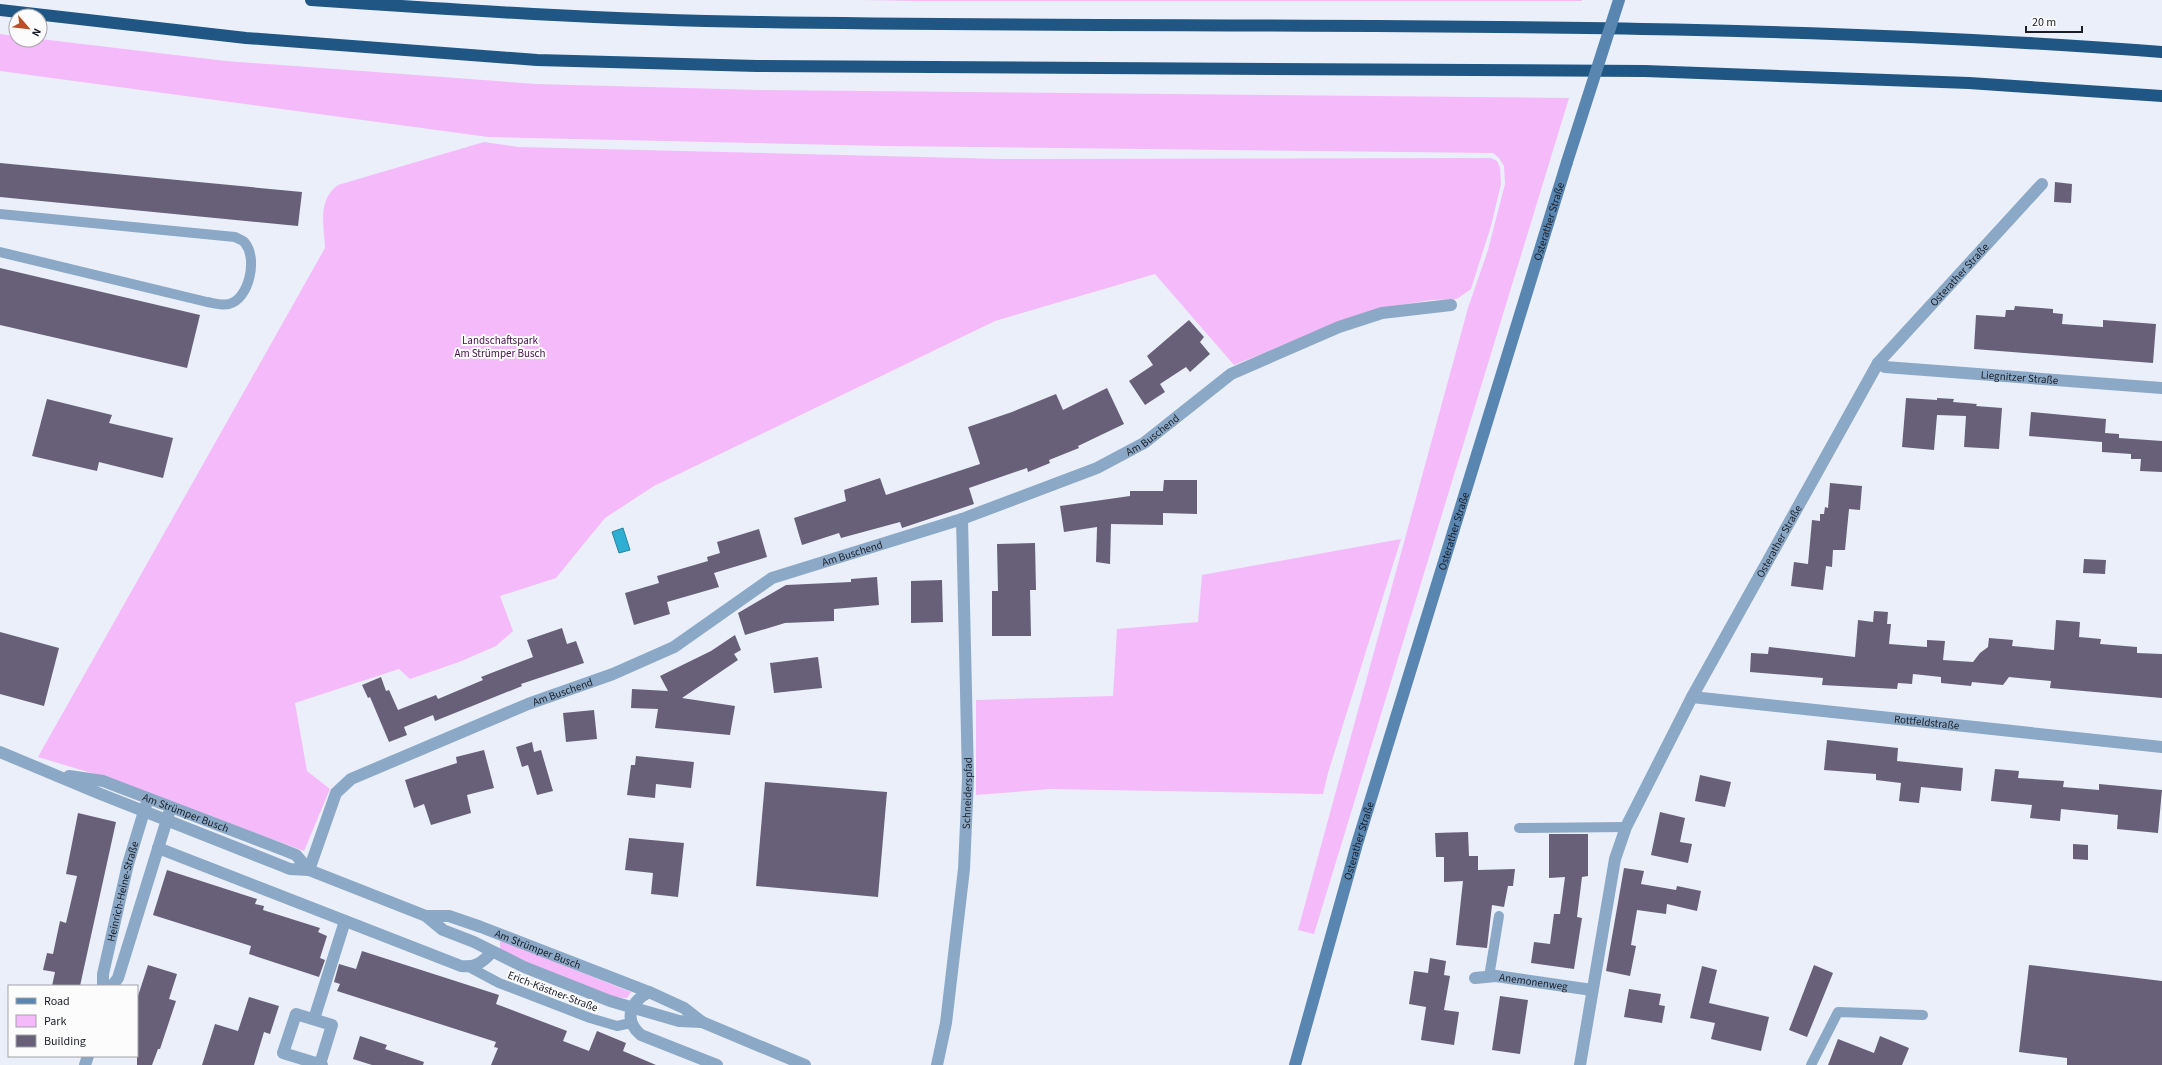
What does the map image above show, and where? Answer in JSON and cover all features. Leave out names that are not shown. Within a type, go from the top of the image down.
[{"type":"highway","points":[[311,0],[541,15],[753,22],[1649,28],[1973,40],[2162,52]]},
{"type":"highway","points":[[0,10],[246,38],[537,60],[757,66],[1645,71],[1969,83],[2162,96]]},
{"type":"main road","name":"Osterather Straße","points":[[1295,1065],[1357,844],[1567,162],[1619,0]]},
{"type":"street","name":"Osterather Straße","points":[[1580,1065],[1615,859],[1626,827],[1692,697],[1878,363],[2042,184]]},
{"type":"street","name":"Am Buschend","points":[[309,870],[336,793],[351,779],[528,704],[613,674],[674,647],[772,578],[962,520],[1097,468],[1144,443],[1231,374],[1297,345],[1339,327],[1382,313],[1451,305]]},
{"type":"street","name":"Liegnitzer Straße","points":[[1878,363],[1885,367],[2162,388]]},
{"type":"street","name":"Schneiderspfad","points":[[937,1065],[946,1023],[964,869],[968,785],[962,520]]},
{"type":"street","name":"Rottfeldstraße","points":[[1692,697],[2162,747]]},
{"type":"street","name":"Am Strümper Busch","points":[[0,752],[144,812],[290,869],[309,870],[426,916],[442,930],[524,967],[610,1001],[680,1021],[702,1022]]},
{"type":"street","name":"Am Strümper Busch","points":[[55,774],[103,781],[148,798],[296,855],[309,870]]},
{"type":"street","name":"Heinrich-Heine-Straße","points":[[103,985],[103,974],[128,864],[148,798]]},
{"type":"street","name":"Heinrich-Heine-Straße","points":[[113,985],[118,978],[171,807]]},
{"type":"street","points":[[158,848],[461,966],[469,967],[479,964],[492,952]]},
{"type":"street","name":"Am Strümper Busch","points":[[426,916],[449,916],[649,992],[684,1008],[702,1022],[805,1065]]},
{"type":"street","points":[[314,1019],[345,921]]},
{"type":"street","name":"Anemonenweg","points":[[1475,978],[1490,977],[1592,990]]},
{"type":"street","points":[[649,992],[637,999],[632,1007],[631,1023],[641,1035],[717,1065]]},
{"type":"street","points":[[296,1014],[314,1019],[332,1025],[321,1065],[283,1053],[296,1014]]},
{"type":"lane","points":[[0,214],[235,237],[245,242],[251,256],[247,284],[238,300],[227,305],[207,302],[0,252]]},
{"type":"lane","points":[[1519,828],[1626,827]]},
{"type":"lane","points":[[1490,977],[1499,916]]},
{"type":"lane","name":"Erich-Kästner-Straße","points":[[469,967],[487,978],[509,988],[590,1018],[617,1026],[631,1023]]},
{"type":"lane","points":[[1811,1065],[1838,1012],[1923,1015]]},
{"type":"green space","points":[[863,0],[1582,0],[1582,1],[914,1]]},
{"type":"green space","points":[[0,34],[8,35],[8,48],[48,48],[48,40],[226,61],[536,84],[760,90],[1569,98],[1314,934],[1298,930],[1468,308],[1488,250],[1505,184],[1504,166],[1499,158],[1493,153],[885,146],[488,137],[0,71]]},
{"type":"green space","name":"Landschaftspark Am Strümper Busch","points":[[484,142],[518,147],[1001,159],[1491,158],[1497,161],[1500,168],[1501,184],[1491,226],[1471,289],[1457,299],[1432,300],[1381,308],[1338,323],[1234,365],[1155,274],[995,321],[654,486],[605,518],[556,578],[500,596],[513,631],[496,646],[459,662],[410,679],[399,669],[295,703],[307,771],[330,789],[304,851],[98,775],[38,757],[325,248],[323,214],[324,206],[331,191],[338,185]]},
{"type":"green space","points":[[1401,539],[1328,773],[1323,794],[1051,789],[976,795],[976,700],[1113,696],[1117,629],[1198,622],[1202,575]]},
{"type":"green space","points":[[500,940],[631,992],[627,998],[614,997],[509,957],[500,950]]},
{"type":"water","points":[[623,528],[630,550],[619,553],[612,532]]},
{"type":"building","points":[[0,163],[302,192],[298,226],[0,197]]},
{"type":"building","points":[[2055,182],[2072,184],[2071,203],[2054,202]]},
{"type":"building","points":[[0,268],[200,315],[187,368],[0,325]]},
{"type":"building","points":[[2015,306],[2053,309],[2053,313],[2063,314],[2062,324],[2103,327],[2103,320],[2156,324],[2153,363],[1974,349],[1976,315],[2005,317],[2006,310],[2014,310]]},
{"type":"building","points":[[1189,320],[1204,337],[1200,342],[1210,354],[1190,372],[1186,367],[1160,384],[1165,392],[1145,405],[1129,381],[1153,365],[1147,356]]},
{"type":"building","points":[[1107,388],[1124,424],[1078,446],[1079,448],[1049,460],[1050,463],[1028,472],[1027,468],[969,488],[974,504],[902,528],[900,522],[841,538],[839,533],[802,545],[794,518],[846,501],[844,490],[880,478],[886,495],[980,464],[968,427],[1012,412],[1056,394],[1063,410]]},
{"type":"building","points":[[1906,398],[1937,400],[1937,398],[1954,399],[1953,402],[2002,408],[1999,449],[1964,447],[1966,416],[1937,415],[1934,450],[1902,447]]},
{"type":"building","points":[[47,399],[112,415],[109,423],[173,438],[163,478],[99,462],[97,471],[32,456]]},
{"type":"building","points":[[2031,412],[2106,419],[2105,433],[2119,434],[2119,438],[2162,441],[2162,472],[2140,471],[2141,459],[2131,459],[2131,454],[2102,452],[2102,442],[2029,436]]},
{"type":"building","points":[[1164,480],[1197,480],[1197,514],[1163,513],[1163,525],[1111,524],[1110,564],[1096,562],[1097,527],[1064,532],[1060,506],[1130,496],[1130,491],[1163,491]]},
{"type":"building","points":[[1830,483],[1862,486],[1860,510],[1849,509],[1845,550],[1833,550],[1832,567],[1826,566],[1823,590],[1791,586],[1794,562],[1808,564],[1812,520],[1820,521],[1820,514],[1824,514],[1825,507],[1828,508]]},
{"type":"building","points":[[759,529],[767,557],[714,573],[719,587],[667,602],[670,614],[634,625],[625,593],[659,583],[657,576],[708,561],[707,557],[720,553],[717,542]]},
{"type":"building","points":[[1035,543],[1036,590],[1030,590],[1031,636],[992,636],[992,591],[998,591],[997,544]]},
{"type":"building","points":[[2084,559],[2106,560],[2105,574],[2083,573]]},
{"type":"building","points":[[877,577],[879,605],[834,609],[834,621],[785,623],[745,635],[738,613],[786,585],[851,582],[851,579]]},
{"type":"building","points":[[942,580],[943,622],[911,623],[911,581]]},
{"type":"building","points":[[1874,611],[1888,612],[1887,624],[1891,624],[1889,644],[1927,647],[1927,640],[1945,641],[1943,660],[1973,662],[1980,653],[1988,647],[1989,638],[2013,640],[2012,646],[2054,650],[2056,620],[2080,622],[2079,637],[2101,639],[2100,644],[2137,647],[2137,653],[2162,654],[2162,698],[2050,688],[2051,681],[2009,677],[2003,685],[1972,682],[1971,686],[1941,683],[1941,677],[1913,674],[1912,684],[1898,683],[1897,689],[1822,685],[1823,678],[1750,672],[1751,653],[1768,654],[1769,647],[1855,657],[1858,620],[1873,622]]},
{"type":"building","points":[[562,628],[567,644],[576,641],[584,663],[521,684],[522,686],[435,721],[433,715],[404,727],[407,735],[389,742],[370,697],[368,698],[362,685],[381,677],[386,691],[389,690],[398,710],[436,695],[438,699],[483,680],[481,677],[533,657],[527,640]]},
{"type":"building","points":[[0,632],[59,648],[44,706],[0,694]]},
{"type":"building","points":[[735,635],[741,650],[734,654],[738,660],[682,698],[735,706],[730,735],[655,728],[658,709],[631,708],[632,689],[668,691],[660,676],[711,651]]},
{"type":"building","points":[[818,657],[822,688],[774,693],[770,663]]},
{"type":"building","points":[[594,710],[597,739],[566,742],[563,713]]},
{"type":"building","points":[[1827,740],[1898,748],[1897,761],[1963,768],[1961,791],[1921,787],[1919,803],[1899,801],[1901,783],[1876,780],[1876,774],[1824,770]]},
{"type":"building","points":[[532,742],[534,752],[541,750],[553,791],[537,795],[528,765],[522,767],[516,747]]},
{"type":"building","points":[[484,750],[494,788],[467,795],[471,813],[431,825],[424,804],[414,808],[405,780],[457,763],[456,757]]},
{"type":"building","points":[[636,756],[694,762],[691,788],[656,784],[655,798],[627,795],[631,765],[635,765]]},
{"type":"building","points":[[1995,769],[2019,771],[2018,778],[2064,781],[2063,787],[2099,790],[2099,784],[2162,790],[2158,833],[2117,829],[2118,815],[2061,809],[2060,821],[2030,818],[2032,805],[1991,801]]},
{"type":"building","points":[[1700,775],[1731,782],[1725,807],[1695,801]]},
{"type":"building","points":[[765,782],[887,792],[878,897],[756,886]]},
{"type":"building","points":[[1660,812],[1685,818],[1680,842],[1692,844],[1688,863],[1651,855]]},
{"type":"building","points":[[78,813],[116,822],[80,985],[52,985],[55,972],[43,970],[47,953],[53,954],[60,921],[66,923],[77,876],[66,874]]},
{"type":"building","points":[[1468,832],[1469,856],[1478,856],[1478,870],[1515,869],[1513,886],[1508,886],[1504,907],[1492,905],[1487,948],[1456,945],[1463,881],[1444,882],[1444,857],[1436,857],[1435,833]]},
{"type":"building","points":[[1549,834],[1588,834],[1588,876],[1582,877],[1577,917],[1582,918],[1574,969],[1531,963],[1534,942],[1550,944],[1554,914],[1560,914],[1565,877],[1549,878]]},
{"type":"building","points":[[629,838],[684,843],[678,897],[651,894],[653,873],[625,870]]},
{"type":"building","points":[[2073,844],[2088,845],[2088,860],[2073,859]]},
{"type":"building","points":[[1624,868],[1644,871],[1641,884],[1676,890],[1677,886],[1701,891],[1697,911],[1667,904],[1666,914],[1637,910],[1631,945],[1636,946],[1630,976],[1606,971]]},
{"type":"building","points":[[167,870],[257,899],[255,904],[264,906],[263,910],[320,928],[318,932],[327,936],[320,958],[325,960],[319,977],[249,954],[251,946],[153,915]]},
{"type":"building","points":[[362,951],[499,995],[496,1004],[567,1031],[563,1041],[589,1051],[597,1031],[626,1043],[623,1051],[656,1065],[491,1065],[498,1048],[494,1047],[496,1042],[337,991],[340,984],[334,982],[339,964],[356,969]]},
{"type":"building","points":[[1430,958],[1446,961],[1444,975],[1450,976],[1444,1010],[1459,1012],[1454,1045],[1421,1040],[1426,1007],[1409,1004],[1414,971],[1428,973]]},
{"type":"building","points":[[148,965],[177,974],[169,999],[176,1001],[160,1049],[158,1049],[152,1065],[137,1065],[138,996]]},
{"type":"building","points":[[1814,965],[1833,973],[1807,1037],[1789,1030]]},
{"type":"building","points":[[2029,965],[2162,981],[2162,1065],[2067,1065],[2067,1058],[2019,1052]]},
{"type":"building","points":[[1702,966],[1717,970],[1709,1003],[1769,1017],[1761,1051],[1711,1039],[1715,1023],[1690,1018]]},
{"type":"building","points":[[1629,989],[1661,994],[1659,1005],[1665,1006],[1662,1023],[1624,1017]]},
{"type":"building","points":[[1500,996],[1528,1000],[1520,1054],[1492,1050]]},
{"type":"building","points":[[249,997],[279,1006],[270,1034],[264,1032],[254,1065],[202,1065],[215,1024],[238,1031]]},
{"type":"building","points":[[360,1036],[387,1045],[385,1049],[424,1062],[423,1065],[372,1065],[353,1059]]},
{"type":"building","points":[[1880,1036],[1909,1048],[1902,1065],[1828,1065],[1838,1039],[1874,1053]]}]
